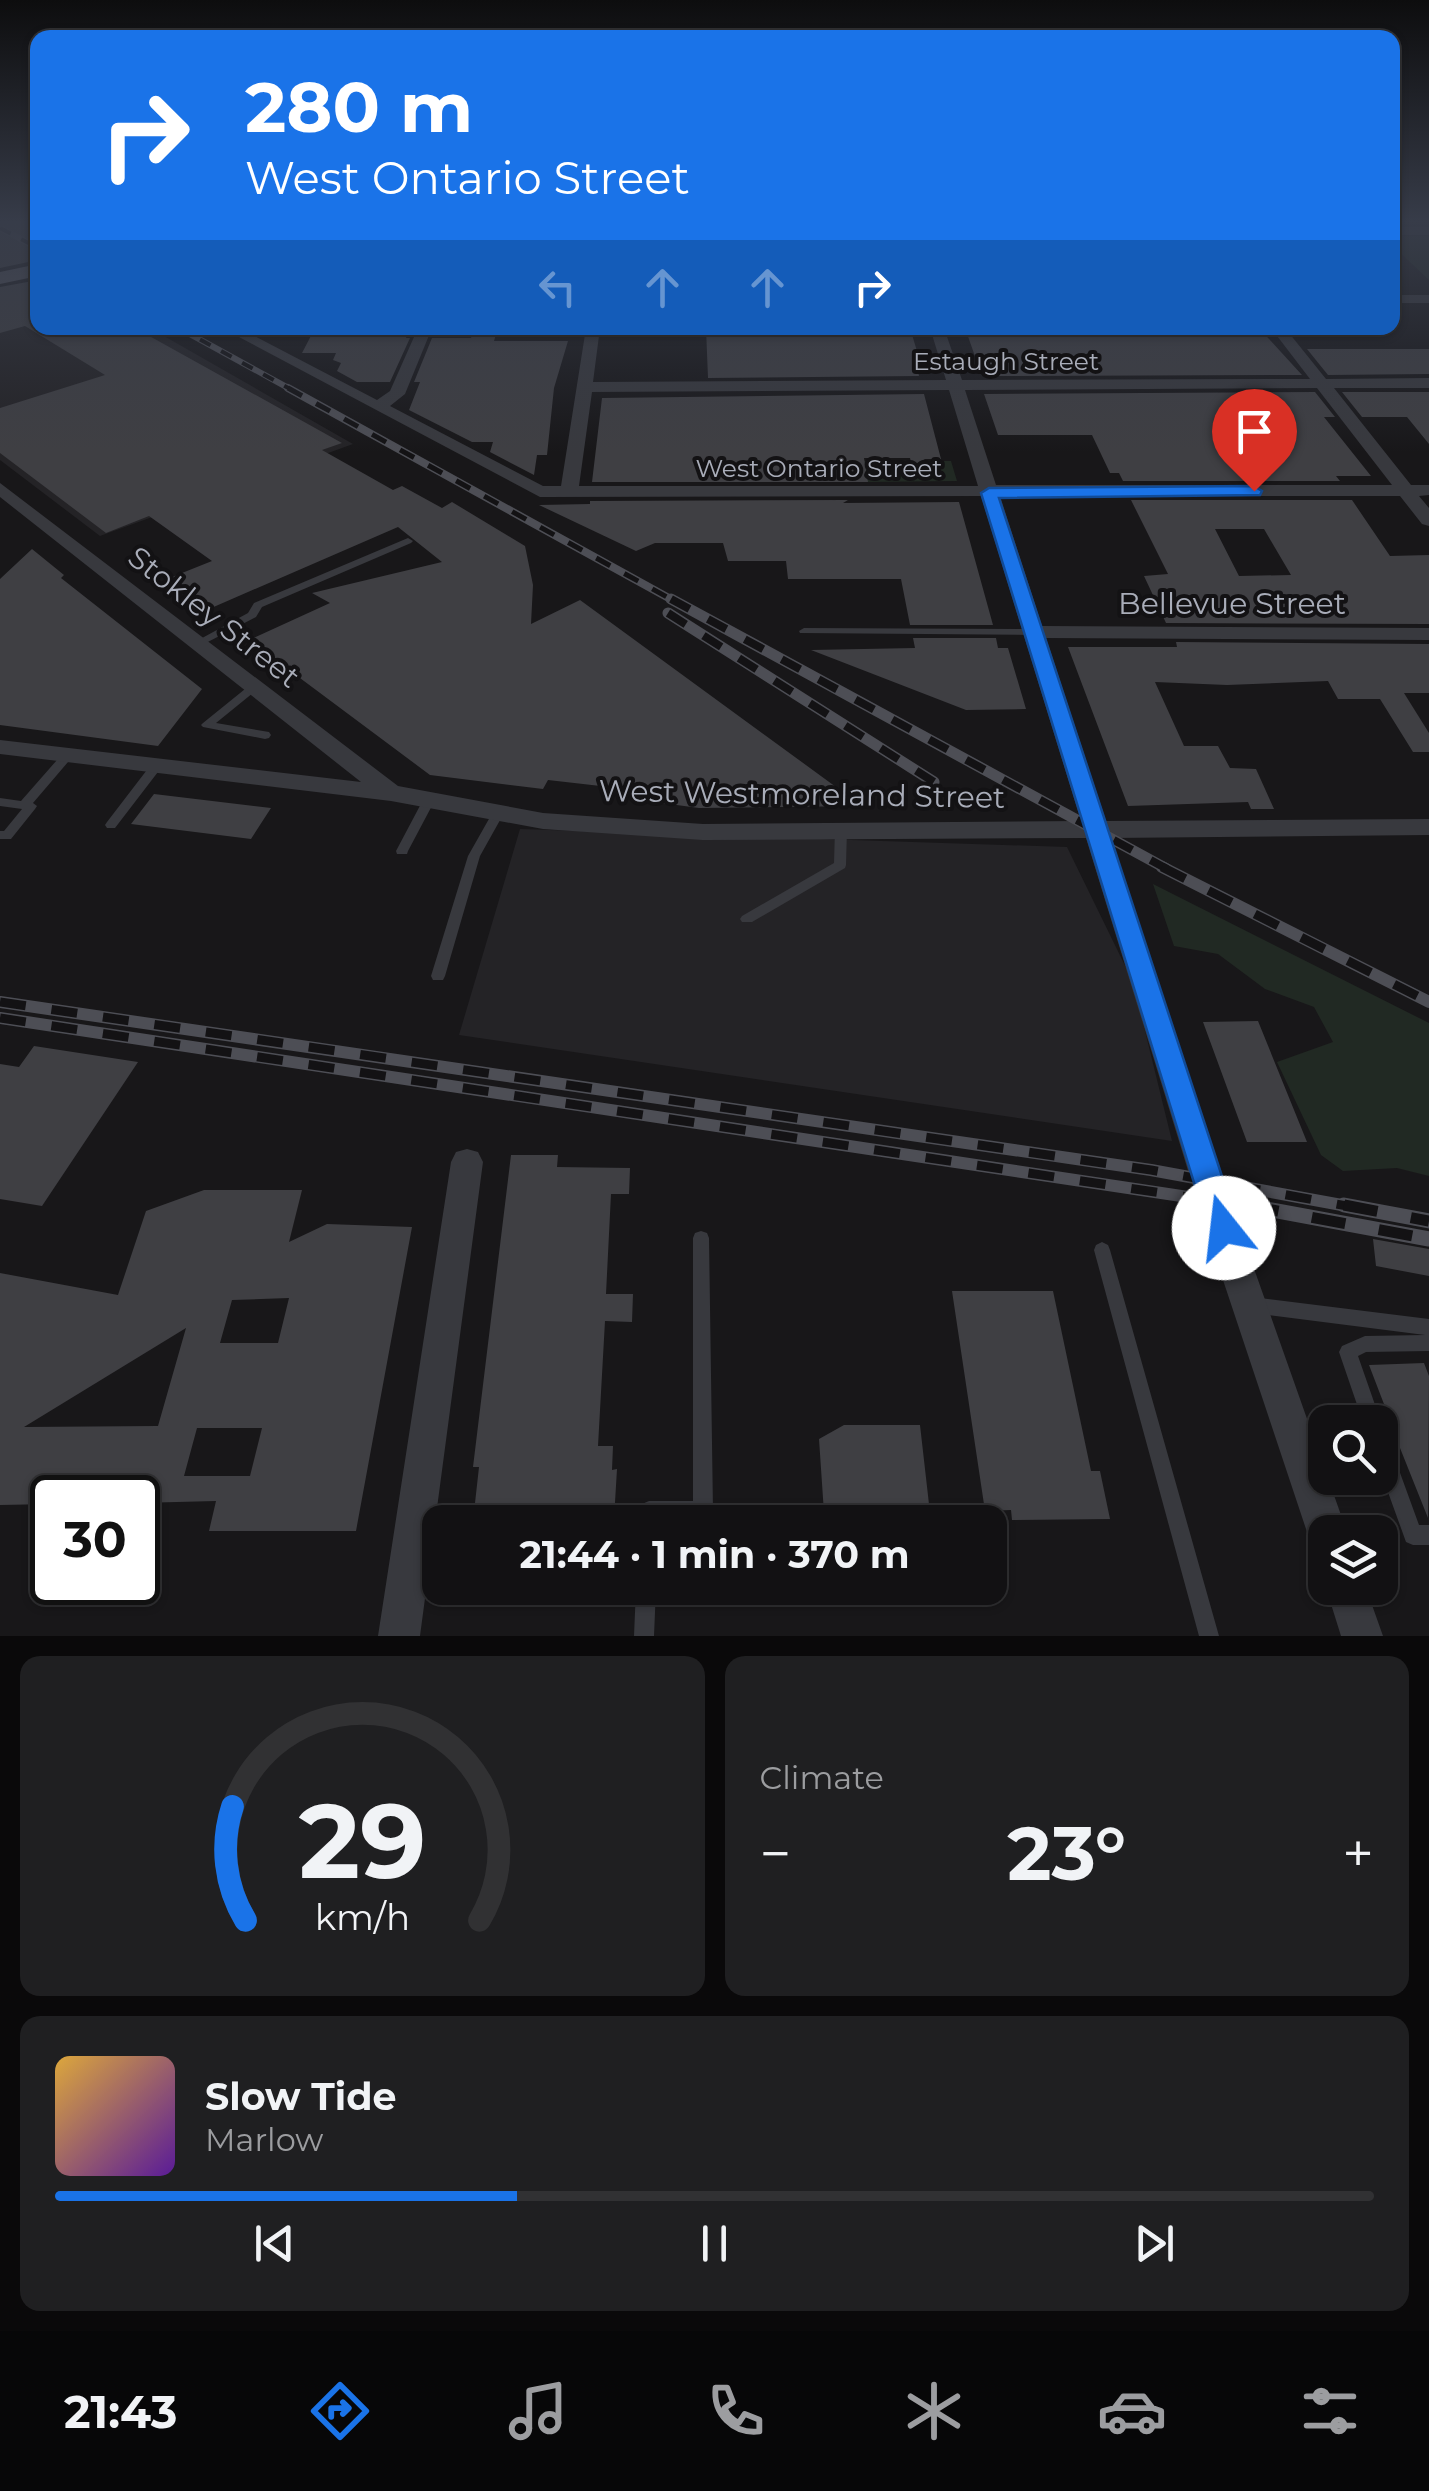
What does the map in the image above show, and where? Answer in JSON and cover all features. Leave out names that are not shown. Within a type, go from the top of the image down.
[{"type":"street","points":[[1400,299],[1429,299]]},
{"type":"street","name":"West Ontario Street","points":[[254,335],[540,492],[1429,490]]},
{"type":"street","points":[[379,406],[397,394],[422,335]]},
{"type":"street","points":[[568,494],[592,335]]},
{"type":"street","points":[[939,335],[1321,1515]]},
{"type":"street","points":[[1284,335],[1429,520]]},
{"type":"street","name":"Estaugh Street","points":[[584,387],[1429,384]]},
{"type":"street","name":"Stokley Street","points":[[0,488],[390,793]]},
{"type":"street","name":"Bellevue Street","points":[[1034,632],[1429,634]]},
{"type":"street","name":"West Westmoreland Street","points":[[0,747],[390,793],[543,821],[703,832],[1429,827]]},
{"type":"street","points":[[400,1636],[452,1246],[467,1162]]},
{"type":"street","points":[[1352,1605],[1362,1636]]},
{"type":"lane","points":[[198,642],[252,615],[258,605],[408,541]]},
{"type":"lane","points":[[804,631],[1034,632]]},
{"type":"lane","points":[[254,687],[207,725],[264,735]]},
{"type":"lane","points":[[25,804],[68,755]]},
{"type":"lane","points":[[110,825],[156,765]]},
{"type":"lane","points":[[402,850],[429,800]]},
{"type":"lane","points":[[0,802],[31,806],[7,836],[0,835]]},
{"type":"lane","points":[[438,976],[474,856],[498,813]]},
{"type":"lane","points":[[747,919],[840,866],[841,829]]},
{"type":"lane","points":[[701,1238],[704,1505]]},
{"type":"lane","points":[[1102,1250],[1210,1636]]},
{"type":"lane","points":[[1250,1304],[1429,1327]]},
{"type":"lane","points":[[1366,1405],[1348,1352],[1365,1344],[1429,1343]]},
{"type":"lane","points":[[1398,1494],[1413,1535],[1429,1535]]},
{"type":"lane","points":[[644,1636],[645,1605]]},
{"type":"shaded area","points":[[0,298],[8,298],[30,320],[30,335],[162,335],[353,444],[100,536],[0,460]]},
{"type":"shaded area","points":[[863,461],[951,461],[957,481],[867,482]]},
{"type":"shaded area","points":[[520,829],[1067,847],[1133,982],[1172,1141],[459,1035]]},
{"type":"shaded area","points":[[1153,884],[1429,1023],[1429,1176],[1397,1168],[1343,1171],[1321,1155],[1277,1062],[1333,1042],[1314,1007],[1265,989],[1218,954],[1174,946]]},
{"type":"building","points":[[0,298],[30,298],[30,329],[25,326],[0,333]]},
{"type":"building","points":[[40,335],[148,335],[342,443],[322,450],[393,490],[402,486],[442,508],[452,502],[525,546],[533,585],[531,624],[580,600],[862,806],[699,808],[617,797],[618,788],[548,780],[543,789],[430,775],[249,640],[330,603],[312,593],[442,562],[398,527],[209,609],[167,579],[212,561],[149,516],[106,533],[0,453],[0,408],[105,375]]},
{"type":"building","points":[[311,335],[410,338],[390,382],[357,382],[337,371],[341,363],[333,360],[336,353],[302,353]]},
{"type":"building","points":[[496,335],[494,341],[568,341],[554,388],[547,455],[537,455],[534,475],[490,452],[493,442],[472,442],[409,410],[420,382],[414,382],[432,338]]},
{"type":"building","points":[[706,335],[912,335],[923,371],[918,371],[919,376],[708,378]]},
{"type":"building","points":[[967,335],[1265,335],[1302,375],[982,376]]},
{"type":"building","points":[[1307,349],[1429,349],[1429,374],[1328,375]]},
{"type":"building","points":[[1315,392],[1335,417],[1324,417],[1371,476],[1336,476],[1340,481],[1123,481],[1119,473],[1110,473],[1092,435],[998,435],[984,394]]},
{"type":"building","points":[[1342,392],[1429,392],[1429,444],[1407,417],[1362,417]]},
{"type":"building","points":[[924,394],[941,459],[925,459],[912,466],[910,458],[864,458],[868,482],[592,482],[602,398]]},
{"type":"building","points":[[848,500],[843,503],[959,502],[993,625],[910,625],[901,579],[788,579],[786,561],[728,561],[723,543],[655,543],[636,551],[539,505],[590,501]]},
{"type":"building","points":[[1131,500],[1352,500],[1390,556],[1429,555],[1429,624],[1166,623],[1144,576],[1168,574]],"holes":[[[1215,529],[1264,529],[1291,575],[1239,576]]]},
{"type":"building","points":[[32,549],[64,575],[61,578],[202,689],[158,746],[0,725],[0,579]]},
{"type":"building","points":[[913,638],[996,638],[998,648],[1008,648],[1026,709],[966,710],[811,650],[915,648]]},
{"type":"building","points":[[1176,642],[1429,644],[1429,693],[1404,693],[1429,733],[1429,752],[1413,752],[1380,699],[1338,699],[1328,681],[1227,685],[1155,682],[1184,746],[1218,746],[1230,768],[1256,769],[1274,809],[1251,809],[1248,802],[1128,806],[1068,647],[1177,647]]},
{"type":"building","points":[[154,794],[271,808],[251,839],[131,824]]},
{"type":"building","points":[[1258,1021],[1307,1142],[1247,1142],[1203,1022]]},
{"type":"building","points":[[34,1046],[138,1062],[42,1206],[0,1199],[0,1064],[19,1067]]},
{"type":"building","points":[[511,1155],[558,1155],[557,1167],[630,1168],[629,1194],[611,1194],[606,1294],[633,1294],[632,1322],[605,1321],[598,1446],[613,1446],[612,1470],[617,1469],[615,1505],[475,1505],[479,1467],[473,1467]]},
{"type":"building","points":[[204,1190],[302,1190],[289,1242],[327,1224],[412,1227],[356,1531],[209,1531],[216,1501],[160,1502],[160,1475],[30,1475],[30,1504],[0,1505],[0,1273],[118,1295],[146,1211]],"holes":[[[289,1298],[278,1343],[220,1343],[232,1300]],[[186,1328],[158,1426],[24,1427]],[[197,1428],[262,1428],[250,1476],[184,1476]]]},
{"type":"building","points":[[1373,1239],[1429,1249],[1429,1276],[1376,1266]]},
{"type":"building","points":[[952,1291],[1053,1291],[1091,1471],[1100,1471],[1110,1519],[1012,1520],[1007,1505],[984,1505]]},
{"type":"building","points":[[1424,1363],[1429,1376],[1428,1518],[1398,1443],[1398,1405],[1384,1405],[1369,1365]]},
{"type":"building","points":[[844,1425],[920,1425],[929,1505],[823,1505],[819,1439]]},
{"type":"railway","points":[[192,335],[292,390]]},
{"type":"railway","points":[[288,388],[676,602]]},
{"type":"railway","points":[[671,599],[1167,869]]},
{"type":"railway","points":[[668,613],[934,782]]},
{"type":"railway","points":[[1162,867],[1429,1002]]},
{"type":"railway","points":[[0,1002],[1151,1170],[1358,1208]]},
{"type":"railway","points":[[0,1018],[1261,1208]]},
{"type":"railway","points":[[1245,1205],[1429,1239]]},
{"type":"railway","points":[[1344,1205],[1429,1221]]},
{"type":"route","points":[[1224,1228],[989,493],[1254,491]]}]
